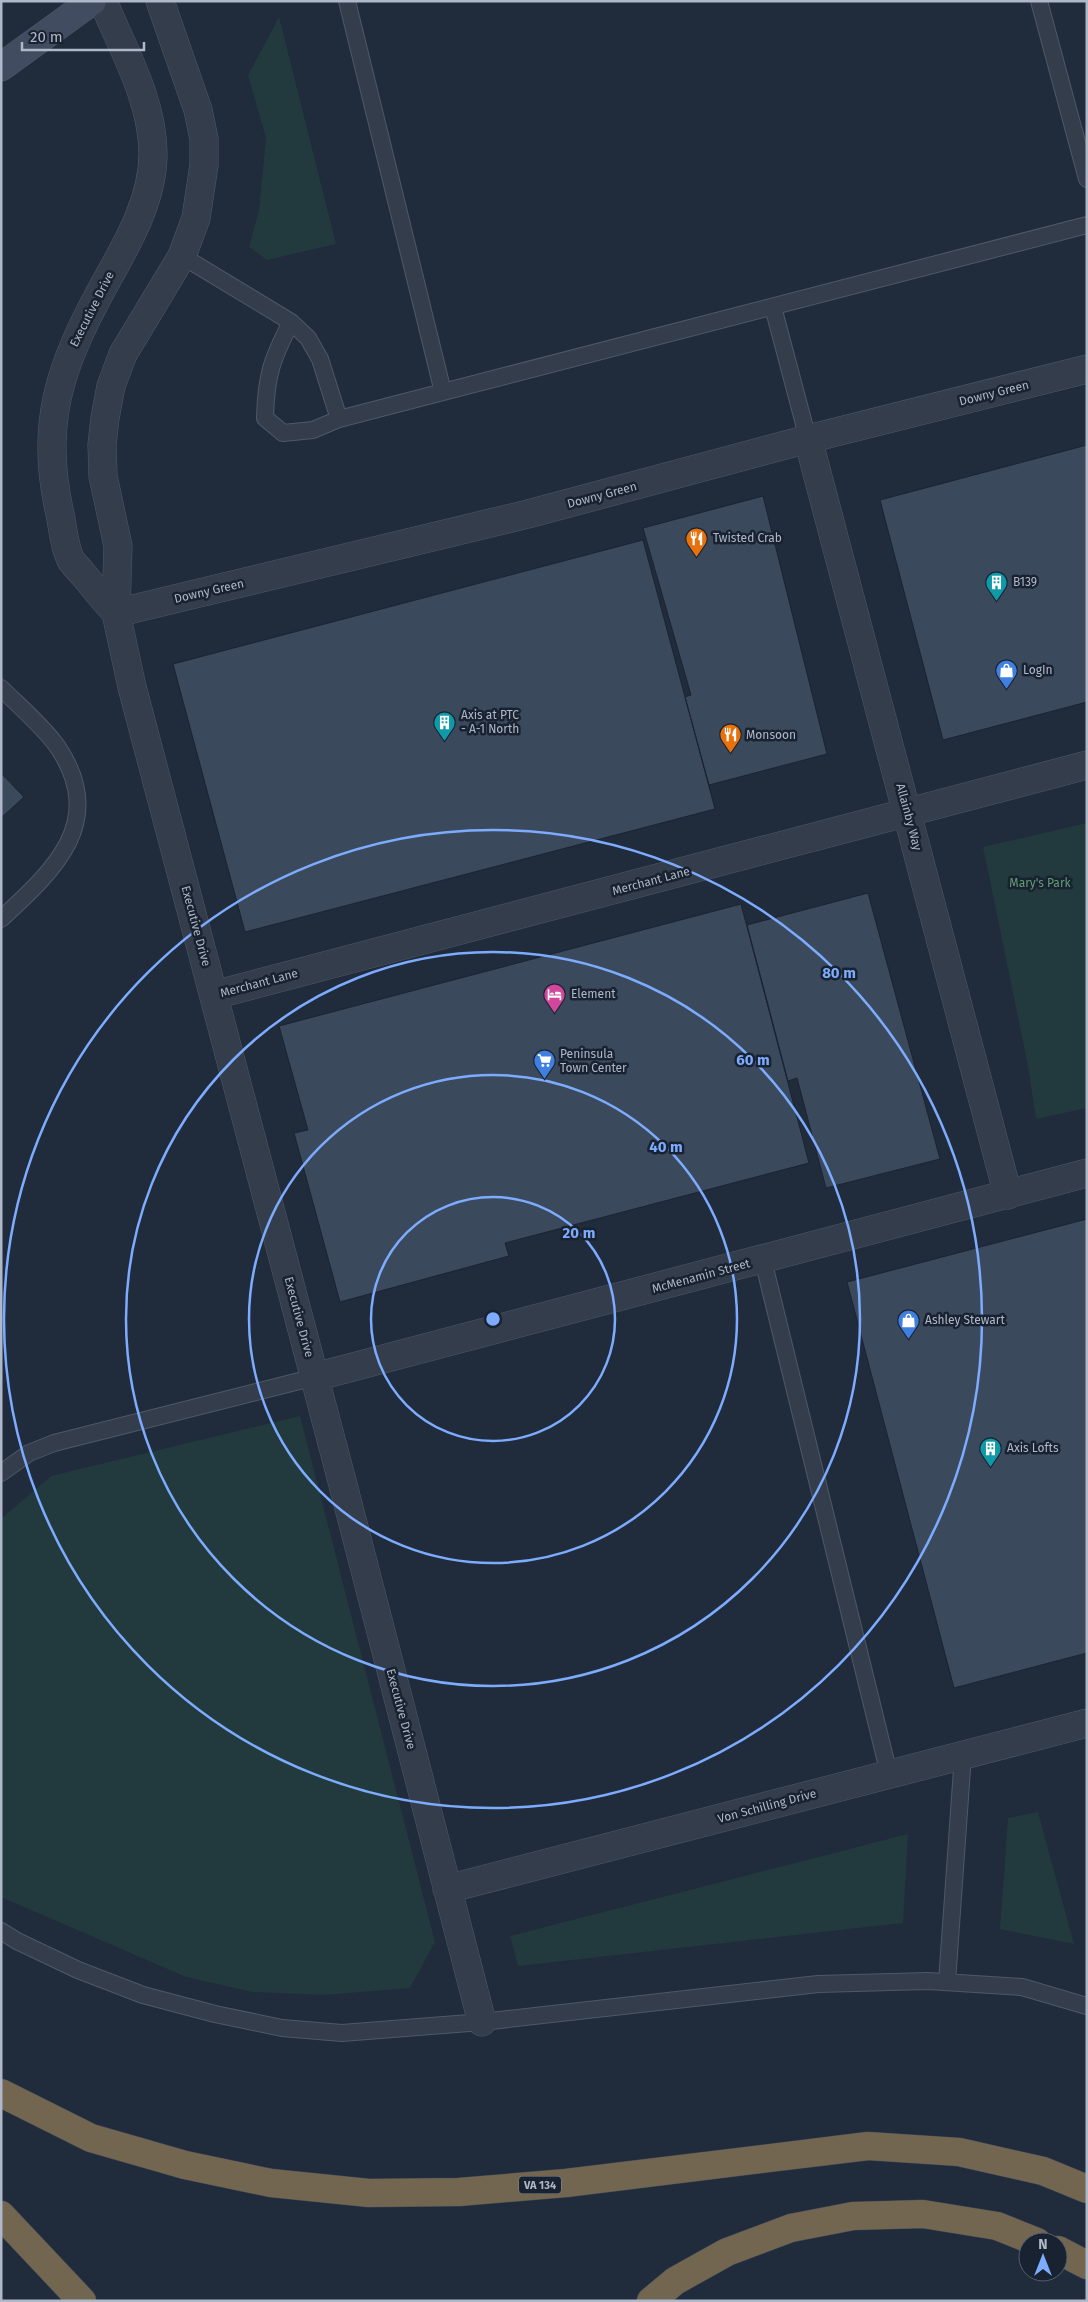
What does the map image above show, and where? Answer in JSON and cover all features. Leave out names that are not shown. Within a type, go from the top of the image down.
[{"type":"highway","name":"VA 134","points":[[1,2093],[91,2138],[185,2165],[271,2183],[369,2193],[459,2192],[566,2183],[868,2146],[959,2152],[1043,2171],[1087,2189]]},
{"type":"highway","points":[[651,2301],[675,2281],[727,2252],[791,2228],[853,2216],[923,2214],[997,2226],[1018,2235]]},
{"type":"highway","points":[[1,2215],[82,2301]]},
{"type":"highway","points":[[1068,2255],[1087,2265]]},
{"type":"main road","points":[[1,67],[92,1]]},
{"type":"street","name":"Executive Drive","points":[[103,1],[147,106],[151,125],[153,155],[150,184],[140,215],[123,251],[75,339],[54,408],[50,447],[53,484],[70,558],[116,614]]},
{"type":"street","name":"Executive Drive","points":[[160,1],[198,110],[204,139],[202,190],[196,218],[182,256],[123,354],[111,386],[102,445],[103,476],[118,546],[116,614],[132,687],[315,1377],[482,2022]]},
{"type":"street","name":"Downy Green","points":[[116,614],[528,514],[808,439],[1087,369]]},
{"type":"street","name":"Allainby Way","points":[[808,439],[1008,1195]]},
{"type":"street","name":"Merchant Lane","points":[[214,994],[1087,766]]},
{"type":"street","name":"McMenamin Street","points":[[315,1377],[1087,1173]]},
{"type":"street","name":"Von Schilling Drive","points":[[447,1889],[1087,1723]]},
{"type":"lane","points":[[347,1],[444,392]]},
{"type":"lane","points":[[1039,1],[1087,179]]},
{"type":"lane","points":[[291,322],[272,359],[266,390],[265,418],[283,433],[313,430],[339,419],[1087,225]]},
{"type":"lane","points":[[182,256],[291,322],[308,338],[320,358],[339,419]]},
{"type":"lane","points":[[773,307],[808,439]]},
{"type":"lane","points":[[1,688],[58,747],[71,770],[78,794],[76,819],[71,839],[58,862],[44,879],[1,919]]},
{"type":"lane","points":[[763,1260],[889,1774]]},
{"type":"lane","points":[[1,1473],[29,1453],[54,1443],[315,1377]]},
{"type":"lane","points":[[947,1982],[962,1755]]},
{"type":"lane","points":[[1,1931],[17,1941],[78,1970],[143,1995],[215,2014],[282,2028],[342,2033],[482,2022],[818,1984],[928,1981],[1022,1987],[1087,2006]]},
{"type":"green space","points":[[279,17],[336,244],[267,260],[249,247],[259,210],[266,138],[248,75]]},
{"type":"green space","name":"Mary's Park","points":[[1087,823],[1087,1108],[1036,1119],[1028,1066],[983,847]]},
{"type":"green space","points":[[300,1416],[435,1942],[410,1988],[324,1995],[252,1992],[186,1977],[1,1897],[1,1519],[51,1476]]},
{"type":"green space","points":[[1038,1812],[1074,1944],[1000,1929],[1008,1818]]},
{"type":"green space","points":[[908,1834],[903,1923],[518,1966],[510,1936]]},
{"type":"building","name":"B139","points":[[1087,445],[1087,702],[943,740],[880,500]]},
{"type":"building","points":[[763,496],[827,754],[709,785],[685,697],[691,695],[643,528]]},
{"type":"building","name":"Axis at PTC - A-1 North","points":[[643,540],[715,809],[245,932],[173,664]]},
{"type":"building","points":[[1,773],[24,797],[1,818]]},
{"type":"building","points":[[868,893],[940,1159],[826,1188],[797,1078],[788,1081],[747,925]]},
{"type":"building","points":[[741,904],[809,1163],[505,1243],[509,1256],[340,1302],[294,1133],[308,1130],[279,1026]]},
{"type":"building","name":"Axis Lofts","points":[[1087,1219],[1087,1653],[954,1688],[847,1282]]},
{"type":"place","name":"Twisted Crab","points":[[697,557]]},
{"type":"place","name":"B139","points":[[997,601]]},
{"type":"place","name":"LogIn","points":[[1007,689]]},
{"type":"place","name":"Axis at PTC - A-1 North","points":[[445,741]]},
{"type":"place","name":"Monsoon","points":[[730,754]]},
{"type":"place","name":"Element","points":[[555,1013]]},
{"type":"place","name":"Peninsula Town Center","points":[[544,1080]]},
{"type":"place","name":"Ashley Stewart","points":[[909,1339]]},
{"type":"place","name":"Axis Lofts","points":[[991,1467]]}]
